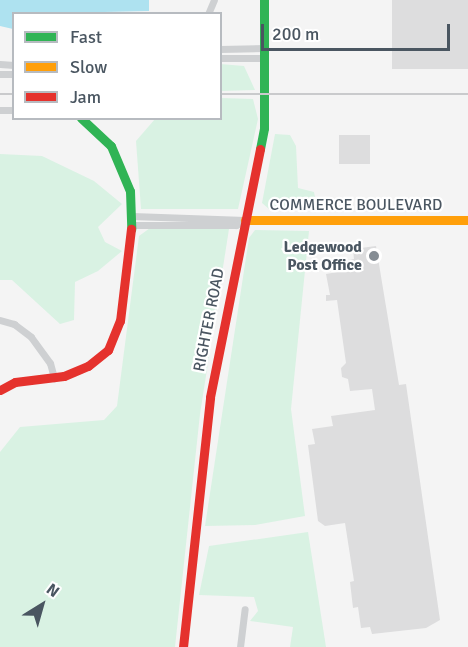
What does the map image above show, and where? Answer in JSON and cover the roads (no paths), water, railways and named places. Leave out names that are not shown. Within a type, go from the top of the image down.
[{"type":"street","name":"RIGHTER ROAD","points":[[183,647],[210,397],[264,128],[264,0]]},
{"type":"street","points":[[222,49],[264,53]]},
{"type":"street","points":[[222,58],[264,53]]},
{"type":"street","points":[[0,390],[15,382],[54,378],[75,373],[99,359],[115,335],[132,221],[128,184],[117,155],[99,132],[84,120]]},
{"type":"street","name":"COMMERCE BOULEVARD","points":[[132,221],[468,220]]},
{"type":"street","points":[[0,320],[14,324],[31,337],[50,363],[54,378]]},
{"type":"street","points":[[240,647],[245,609]]},
{"type":"water","points":[[0,0],[149,0],[149,11],[12,12],[12,29],[0,26]]},
{"type":"railway","points":[[0,94],[12,94]]},
{"type":"railway","points":[[222,94],[468,94]]},
{"type":"place","name":"Ledgewood Post Office","points":[[374,256]]}]
